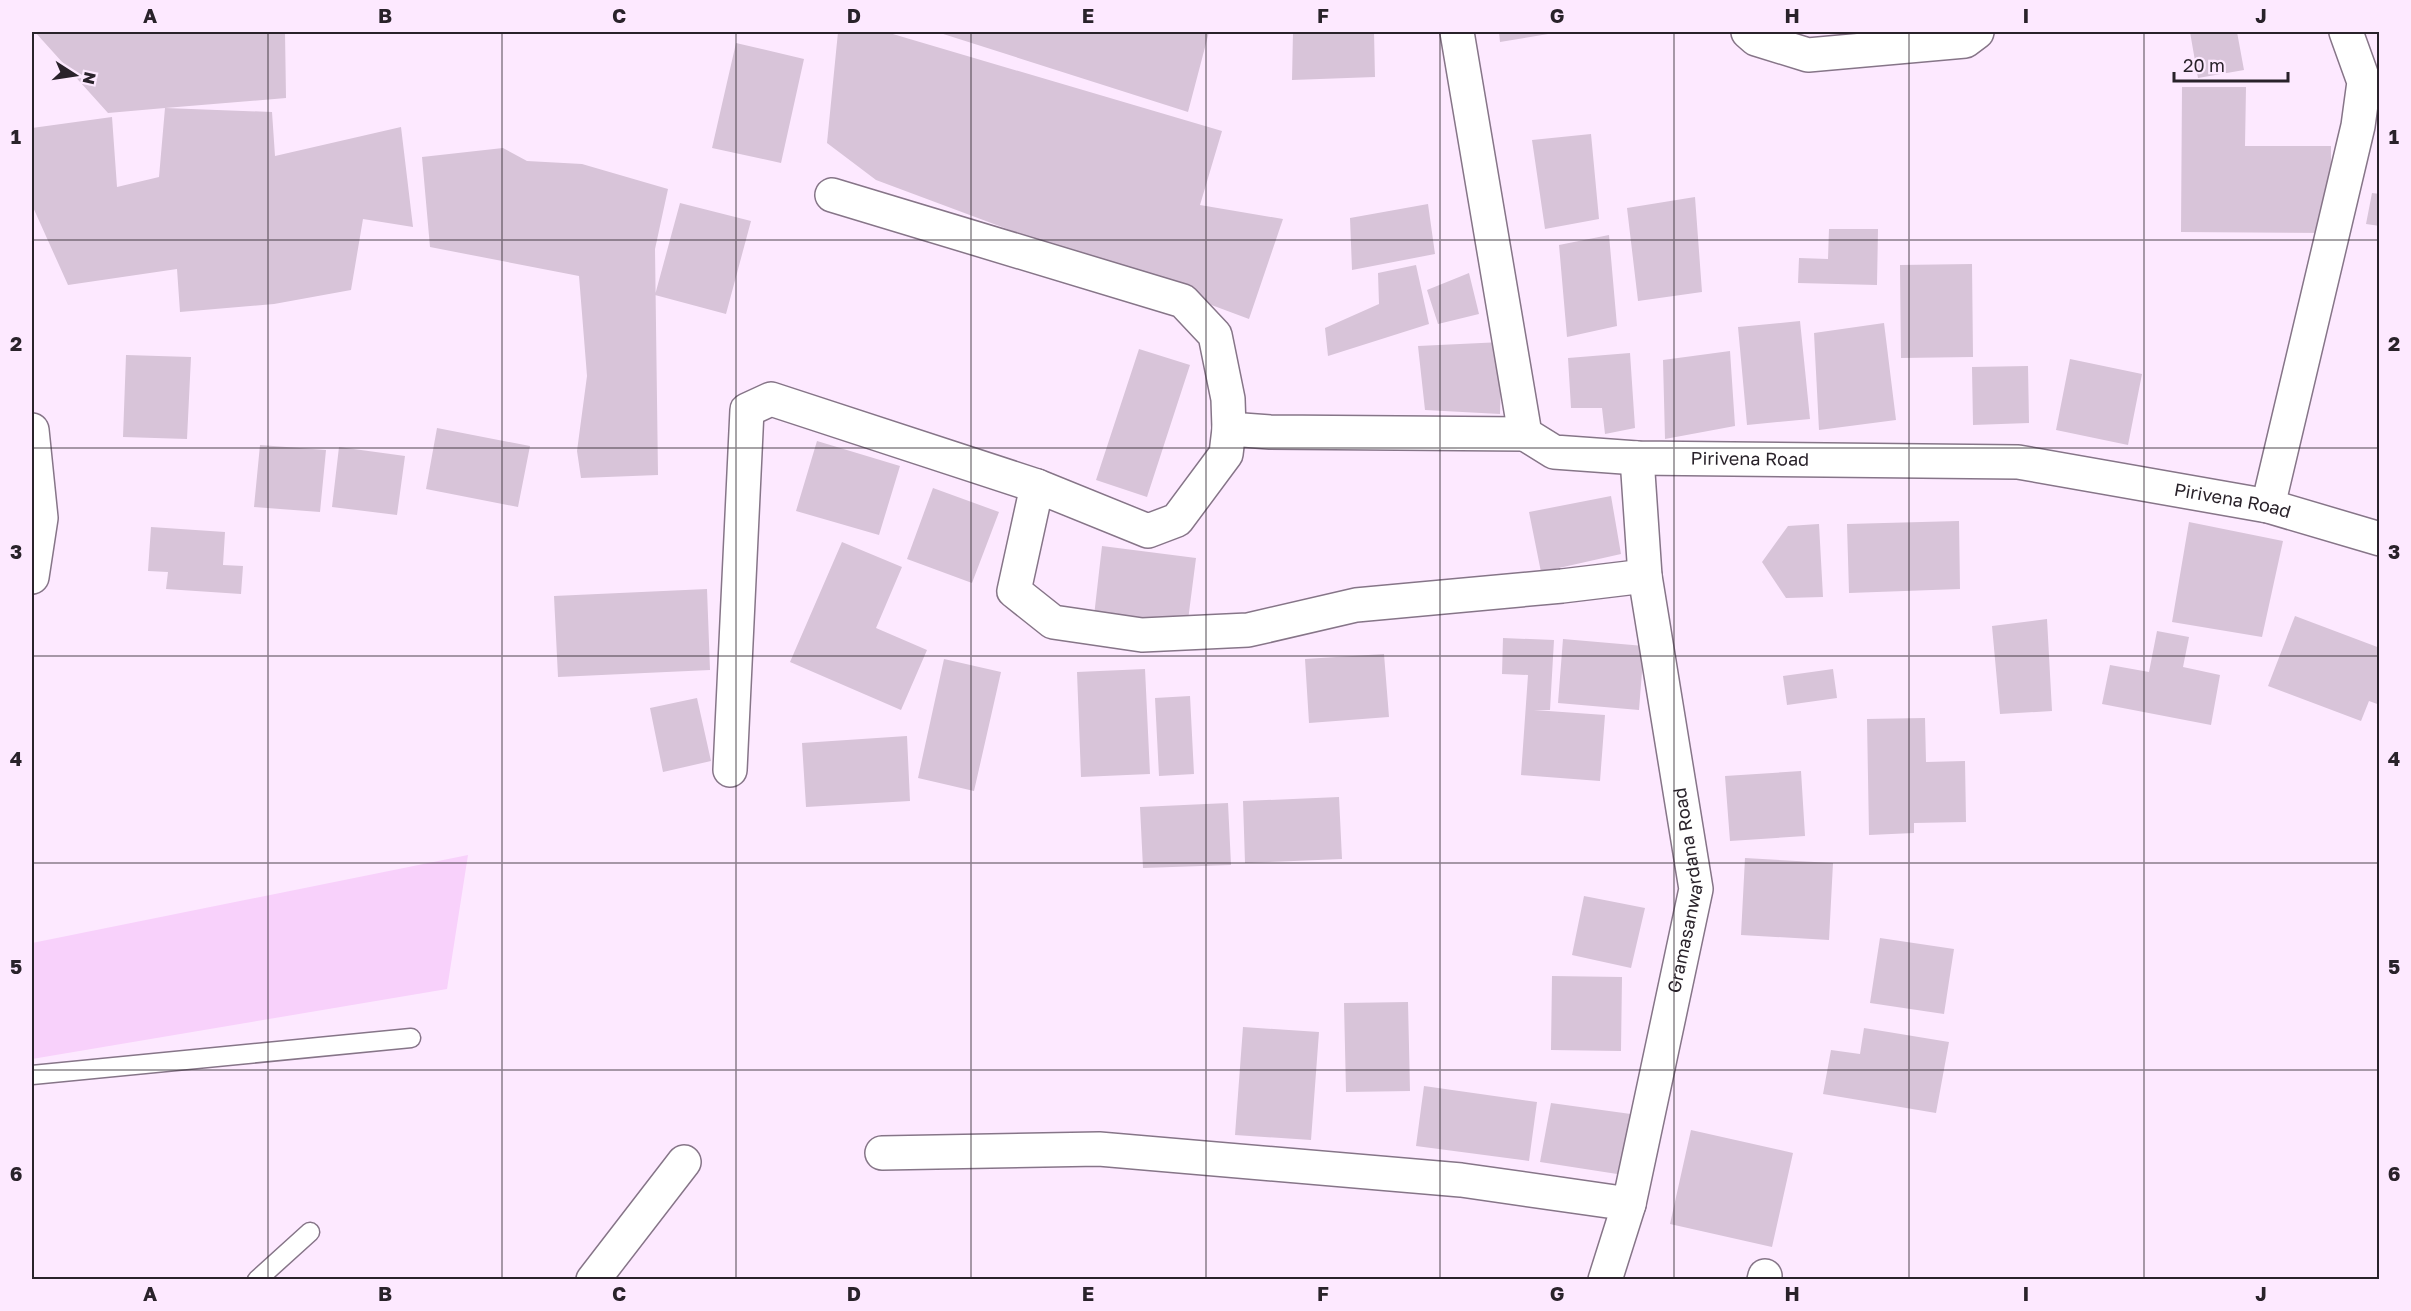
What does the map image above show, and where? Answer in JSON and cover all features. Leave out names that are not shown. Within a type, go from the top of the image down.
[{"type":"street","points":[[1229,429],[1270,432],[1525,434],[1457,32]]},
{"type":"street","points":[[1748,32],[1756,39],[1808,55],[1965,41],[1977,32]]},
{"type":"street","points":[[2268,506],[2369,128],[2364,82],[2346,32]]},
{"type":"street","points":[[730,770],[747,411],[771,399],[1037,486],[1148,531],[1178,520],[1226,454],[1229,429],[1228,399],[1215,335],[1183,301],[832,195]]},
{"type":"street","points":[[32,430],[41,518],[32,577]]},
{"type":"street","name":"Pirivena Road","points":[[1525,434],[1554,452],[1637,458],[2018,462],[2268,506],[2379,539]]},
{"type":"street","name":"Gramasanwardana Road","points":[[1605,1280],[1629,1204],[1696,889],[1645,576],[1637,458]]},
{"type":"street","points":[[1037,486],[1014,591],[1053,622],[1064,624],[1142,635],[1248,630],[1356,605],[1645,576]]},
{"type":"street","points":[[882,1153],[1099,1149],[1461,1180],[1629,1204]]},
{"type":"street","points":[[592,1280],[684,1162]]},
{"type":"lane","points":[[32,1075],[411,1038]]},
{"type":"lane","points":[[256,1280],[310,1232]]},
{"type":"shaded area","points":[[468,855],[447,989],[32,1059],[32,943]]},
{"type":"building","points":[[35,32],[285,32],[286,98],[108,113]]},
{"type":"building","points":[[838,32],[886,32],[1222,131],[1200,205],[1283,219],[1249,319],[876,180],[827,143]]},
{"type":"building","points":[[937,32],[1209,32],[1188,112]]},
{"type":"building","points":[[1293,32],[1374,32],[1375,77],[1292,80]]},
{"type":"building","points":[[1499,32],[1554,32],[1554,33],[1500,42]]},
{"type":"building","points":[[2190,32],[2237,32],[2244,70],[2198,78]]},
{"type":"building","points":[[736,43],[804,59],[781,163],[712,148]]},
{"type":"building","points":[[2182,87],[2246,87],[2245,146],[2331,146],[2331,233],[2181,232]]},
{"type":"building","points":[[165,108],[272,112],[275,156],[401,127],[413,227],[363,219],[351,290],[274,304],[180,312],[177,269],[68,285],[32,205],[32,128],[112,117],[117,187],[159,177]]},
{"type":"building","points":[[1591,134],[1599,219],[1545,229],[1532,140]]},
{"type":"building","points":[[503,148],[527,161],[582,164],[668,189],[655,249],[658,475],[581,478],[577,451],[587,376],[579,276],[430,247],[422,157]]},
{"type":"building","points":[[2372,193],[2380,194],[2380,226],[2366,224]]},
{"type":"building","points":[[1695,197],[1702,292],[1638,301],[1627,208]]},
{"type":"building","points":[[680,203],[751,221],[726,314],[655,295]]},
{"type":"building","points":[[1428,204],[1435,254],[1352,270],[1350,218]]},
{"type":"building","points":[[1829,229],[1878,229],[1877,285],[1798,283],[1799,258],[1828,259]]},
{"type":"building","points":[[1609,235],[1617,326],[1567,337],[1559,245]]},
{"type":"building","points":[[1972,264],[1973,357],[1901,358],[1900,265]]},
{"type":"building","points":[[1416,265],[1429,324],[1328,356],[1325,328],[1379,304],[1378,273]]},
{"type":"building","points":[[1469,273],[1479,314],[1438,324],[1427,290]]},
{"type":"building","points":[[1800,321],[1810,419],[1747,425],[1738,327]]},
{"type":"building","points":[[1884,323],[1896,420],[1819,430],[1814,333]]},
{"type":"building","points":[[1502,342],[1500,414],[1425,410],[1418,346]]},
{"type":"building","points":[[1139,349],[1190,365],[1147,497],[1096,480]]},
{"type":"building","points":[[1730,351],[1735,426],[1665,439],[1663,360]]},
{"type":"building","points":[[1630,353],[1635,428],[1605,434],[1602,408],[1571,408],[1568,358]]},
{"type":"building","points":[[126,355],[191,357],[187,439],[123,437]]},
{"type":"building","points":[[2070,359],[2142,374],[2128,445],[2056,430]]},
{"type":"building","points":[[2028,366],[2029,423],[1973,425],[1972,367]]},
{"type":"building","points":[[437,428],[530,446],[518,507],[426,489]]},
{"type":"building","points":[[817,441],[900,466],[879,535],[796,511]]},
{"type":"building","points":[[260,445],[326,450],[320,512],[254,507]]},
{"type":"building","points":[[339,447],[405,456],[397,515],[332,507]]},
{"type":"building","points":[[933,488],[999,512],[972,583],[907,559]]},
{"type":"building","points":[[1611,496],[1621,554],[1541,572],[1529,512]]},
{"type":"building","points":[[1959,521],[1960,589],[1849,593],[1847,524]]},
{"type":"building","points":[[2189,522],[2283,541],[2262,637],[2172,622]]},
{"type":"building","points":[[1819,524],[1823,597],[1786,598],[1762,562],[1788,526]]},
{"type":"building","points":[[151,527],[225,532],[223,565],[243,566],[241,594],[166,589],[168,572],[148,571]]},
{"type":"building","points":[[842,542],[902,567],[876,628],[927,650],[901,710],[790,662]]},
{"type":"building","points":[[1102,546],[1196,558],[1187,628],[1094,616]]},
{"type":"building","points":[[707,589],[710,670],[558,677],[554,596]]},
{"type":"building","points":[[2295,616],[2380,648],[2380,705],[2369,701],[2361,721],[2268,686]]},
{"type":"building","points":[[2047,619],[2052,711],[2000,714],[1992,626]]},
{"type":"building","points":[[2157,631],[2189,637],[2183,667],[2220,675],[2211,725],[2102,704],[2110,665],[2149,672]]},
{"type":"building","points":[[1503,638],[1554,640],[1550,710],[1534,710],[1605,715],[1600,781],[1521,775],[1528,675],[1502,674]]},
{"type":"building","points":[[1563,639],[1644,646],[1639,710],[1558,703]]},
{"type":"building","points":[[1384,654],[1389,717],[1309,723],[1305,659]]},
{"type":"building","points":[[944,659],[1001,672],[974,791],[918,778]]},
{"type":"building","points":[[1145,669],[1150,774],[1081,777],[1077,672]]},
{"type":"building","points":[[1833,669],[1837,698],[1787,705],[1783,676]]},
{"type":"building","points":[[1190,696],[1194,774],[1159,776],[1155,698]]},
{"type":"building","points":[[697,698],[711,761],[663,772],[650,708]]},
{"type":"building","points":[[1925,718],[1926,762],[1965,761],[1966,822],[1914,823],[1914,833],[1869,835],[1867,719]]},
{"type":"building","points":[[907,736],[910,801],[806,807],[802,743]]},
{"type":"building","points":[[1801,771],[1805,836],[1730,841],[1725,776]]},
{"type":"building","points":[[1339,797],[1342,859],[1245,863],[1243,801]]},
{"type":"building","points":[[1228,803],[1231,865],[1143,868],[1140,807]]},
{"type":"building","points":[[1745,858],[1833,863],[1829,940],[1741,935]]},
{"type":"building","points":[[1584,896],[1645,908],[1631,968],[1572,955]]},
{"type":"building","points":[[1880,938],[1954,949],[1944,1014],[1870,1003]]},
{"type":"building","points":[[1552,976],[1622,977],[1621,1051],[1551,1050]]},
{"type":"building","points":[[1408,1002],[1410,1091],[1346,1092],[1344,1003]]},
{"type":"building","points":[[1243,1027],[1319,1032],[1311,1140],[1235,1135]]},
{"type":"building","points":[[1864,1028],[1949,1042],[1936,1113],[1823,1094],[1831,1050],[1860,1054]]},
{"type":"building","points":[[1424,1086],[1537,1102],[1529,1161],[1416,1146]]},
{"type":"building","points":[[1551,1103],[1638,1115],[1630,1176],[1540,1162]]},
{"type":"building","points":[[1691,1130],[1793,1153],[1772,1247],[1670,1224]]}]
